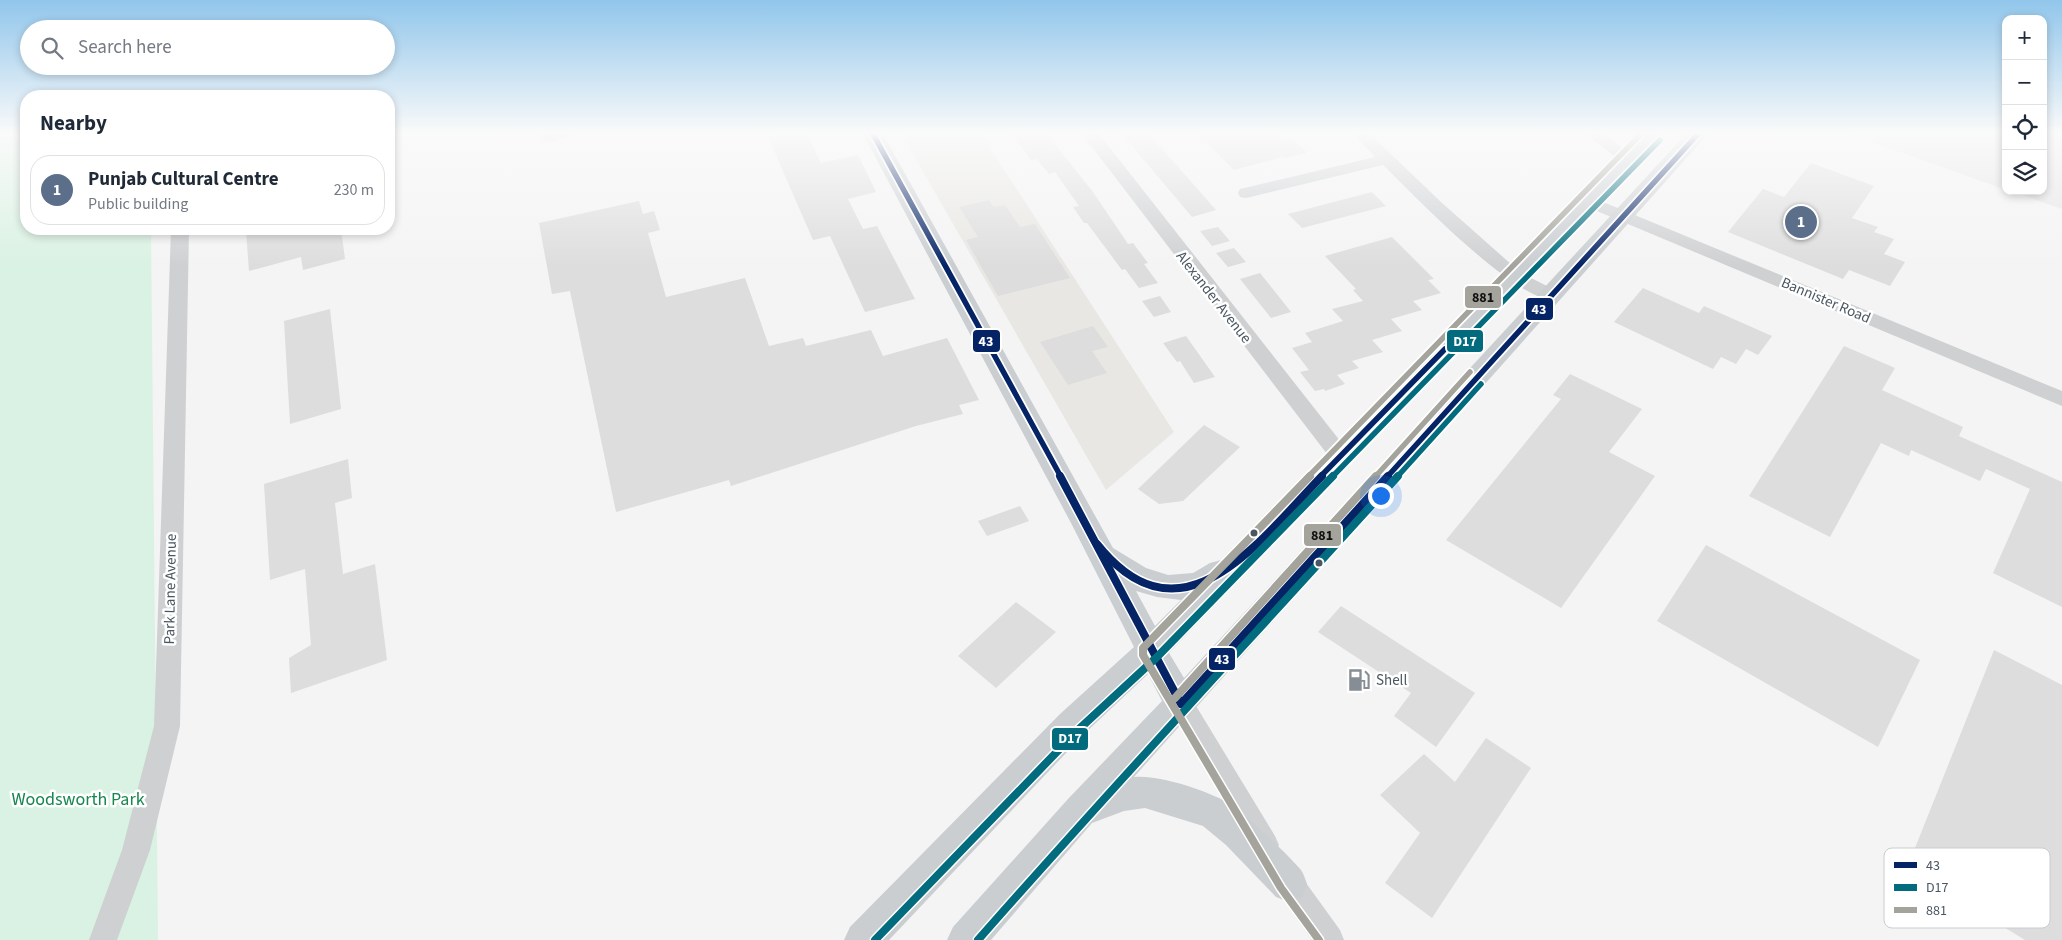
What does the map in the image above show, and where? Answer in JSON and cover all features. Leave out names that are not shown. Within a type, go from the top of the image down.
[{"type":"main road","points":[[897,178],[1102,554],[1151,651],[1181,704]]},
{"type":"main road","points":[[863,940],[1072,724],[1151,651],[1614,178]]},
{"type":"main road","points":[[966,940],[1080,811],[1181,704],[1657,178]]},
{"type":"main road","points":[[1102,554],[1126,574],[1167,588],[1194,586],[1237,563]]},
{"type":"main road","points":[[1080,811],[1124,795],[1145,792],[1180,801],[1215,814],[1238,833],[1289,884]]},
{"type":"street","name":"Alexander Avenue","points":[[1124,178],[1341,457]]},
{"type":"street","points":[[1246,193],[1308,178]]},
{"type":"street","points":[[1406,178],[1515,277],[1550,295]]},
{"type":"street","name":"Bannister Road","points":[[1591,202],[2062,399]]},
{"type":"street","name":"Park Lane Avenue","points":[[103,940],[136,850],[167,726],[180,235]]},
{"type":"street","points":[[1181,704],[1289,884],[1330,940]]},
{"type":"shaded area","points":[[927,178],[1009,178],[1174,432],[1106,490]]},
{"type":"shaded area","points":[[1972,178],[2002,178],[2002,189]]},
{"type":"shaded area","points":[[2047,178],[2062,178],[2062,209],[2022,195],[2047,195]]},
{"type":"green space","name":"Woodsworth Park","points":[[0,178],[20,178],[20,235],[151,235],[158,940],[0,940]]},
{"type":"building","points":[[786,178],[869,178],[876,192],[848,199],[863,229],[877,226],[915,299],[865,312],[830,236],[813,240]]},
{"type":"building","points":[[1059,178],[1082,178],[1128,244],[1133,243],[1148,263],[1144,264],[1158,283],[1139,288],[1125,269],[1122,270],[1073,207],[1079,206]]},
{"type":"building","points":[[1159,178],[1188,178],[1216,210],[1192,217]]},
{"type":"building","points":[[1799,178],[1852,178],[1874,186],[1852,218],[1878,227],[1874,232],[1894,239],[1884,254],[1905,262],[1890,286],[1849,270],[1843,279],[1728,232],[1763,189],[1784,197]]},
{"type":"building","points":[[1372,192],[1386,206],[1302,228],[1288,214]]},
{"type":"building","points":[[989,200],[994,207],[1005,205],[1020,227],[1035,224],[1070,278],[998,296],[966,240],[978,237],[959,207]]},
{"type":"building","points":[[639,201],[643,214],[654,211],[660,230],[648,233],[666,297],[745,278],[769,346],[803,338],[806,346],[871,330],[883,356],[947,338],[979,400],[959,405],[963,414],[916,426],[731,486],[729,480],[616,512],[570,291],[552,294],[539,223]]},
{"type":"building","points":[[1218,227],[1230,241],[1212,246],[1200,231]]},
{"type":"building","points":[[246,235],[342,235],[345,259],[303,270],[301,257],[249,271]]},
{"type":"building","points":[[1392,237],[1434,279],[1428,280],[1441,293],[1413,301],[1422,310],[1391,319],[1402,331],[1372,340],[1383,352],[1352,361],[1359,368],[1337,375],[1345,384],[1325,391],[1324,389],[1315,391],[1300,372],[1309,370],[1292,348],[1312,342],[1305,333],[1343,321],[1332,309],[1363,301],[1353,290],[1356,289],[1325,256]]},
{"type":"building","points":[[1234,248],[1246,262],[1228,267],[1216,253]]},
{"type":"building","points":[[1260,273],[1291,312],[1271,318],[1240,279]]},
{"type":"building","points":[[1643,288],[1699,313],[1704,306],[1772,336],[1758,355],[1746,349],[1736,364],[1721,357],[1713,369],[1614,322]]},
{"type":"building","points":[[1160,296],[1171,312],[1154,317],[1142,301]]},
{"type":"building","points":[[330,309],[341,409],[290,424],[284,321]]},
{"type":"building","points":[[1093,326],[1108,347],[1092,351],[1107,373],[1068,385],[1040,342]]},
{"type":"building","points":[[1186,336],[1215,377],[1194,383],[1180,361],[1177,362],[1163,343]]},
{"type":"building","points":[[1844,346],[1895,368],[1882,390],[1963,427],[1959,436],[2062,482],[2062,607],[1993,573],[2030,489],[1986,469],[1980,481],[1911,450],[1909,456],[1881,443],[1830,537],[1749,496]]},
{"type":"building","points":[[1570,374],[1642,409],[1609,452],[1655,476],[1561,608],[1446,540],[1561,399],[1553,395]]},
{"type":"building","points":[[1204,425],[1240,447],[1183,501],[1159,504],[1138,489]]},
{"type":"building","points":[[348,459],[352,498],[335,503],[343,574],[375,564],[387,660],[291,693],[289,658],[311,645],[305,569],[270,580],[264,484]]},
{"type":"building","points":[[1020,506],[1029,521],[987,536],[978,521]]},
{"type":"building","points":[[1706,545],[1920,660],[1878,747],[1657,621]]},
{"type":"building","points":[[1016,602],[1056,632],[996,688],[958,656]]},
{"type":"building","points":[[1341,606],[1475,693],[1436,747],[1394,716],[1411,693],[1318,632]]},
{"type":"building","points":[[1994,650],[2062,685],[2062,940],[2025,940],[2005,928],[2050,928],[2050,848],[1915,848]]},
{"type":"building","points":[[1486,738],[1531,768],[1432,918],[1385,883],[1420,833],[1380,795],[1424,754],[1455,782]]},
{"type":"transit line","name":"43","points":[[897,178],[1084,520],[1181,704],[1658,178]]},
{"type":"transit line","name":"881","points":[[1319,940],[1281,888],[1143,655],[1143,648],[1598,178]]},
{"type":"transit line","name":"D17","points":[[875,940],[1078,730],[1157,657],[1623,178]]},
{"type":"transit line","name":"43","points":[[1097,544],[1117,566],[1142,581],[1156,586],[1185,588],[1200,584],[1214,577],[1237,563],[1445,349]]},
{"type":"transit line","name":"881","points":[[1175,698],[1470,372]]},
{"type":"transit line","name":"D17","points":[[978,940],[1086,817],[1187,710],[1481,384]]},
{"type":"place","name":"Punjab Cultural Centre","points":[[1801,222]]},
{"type":"place","name":"Shell","points":[[1359,680]]}]
